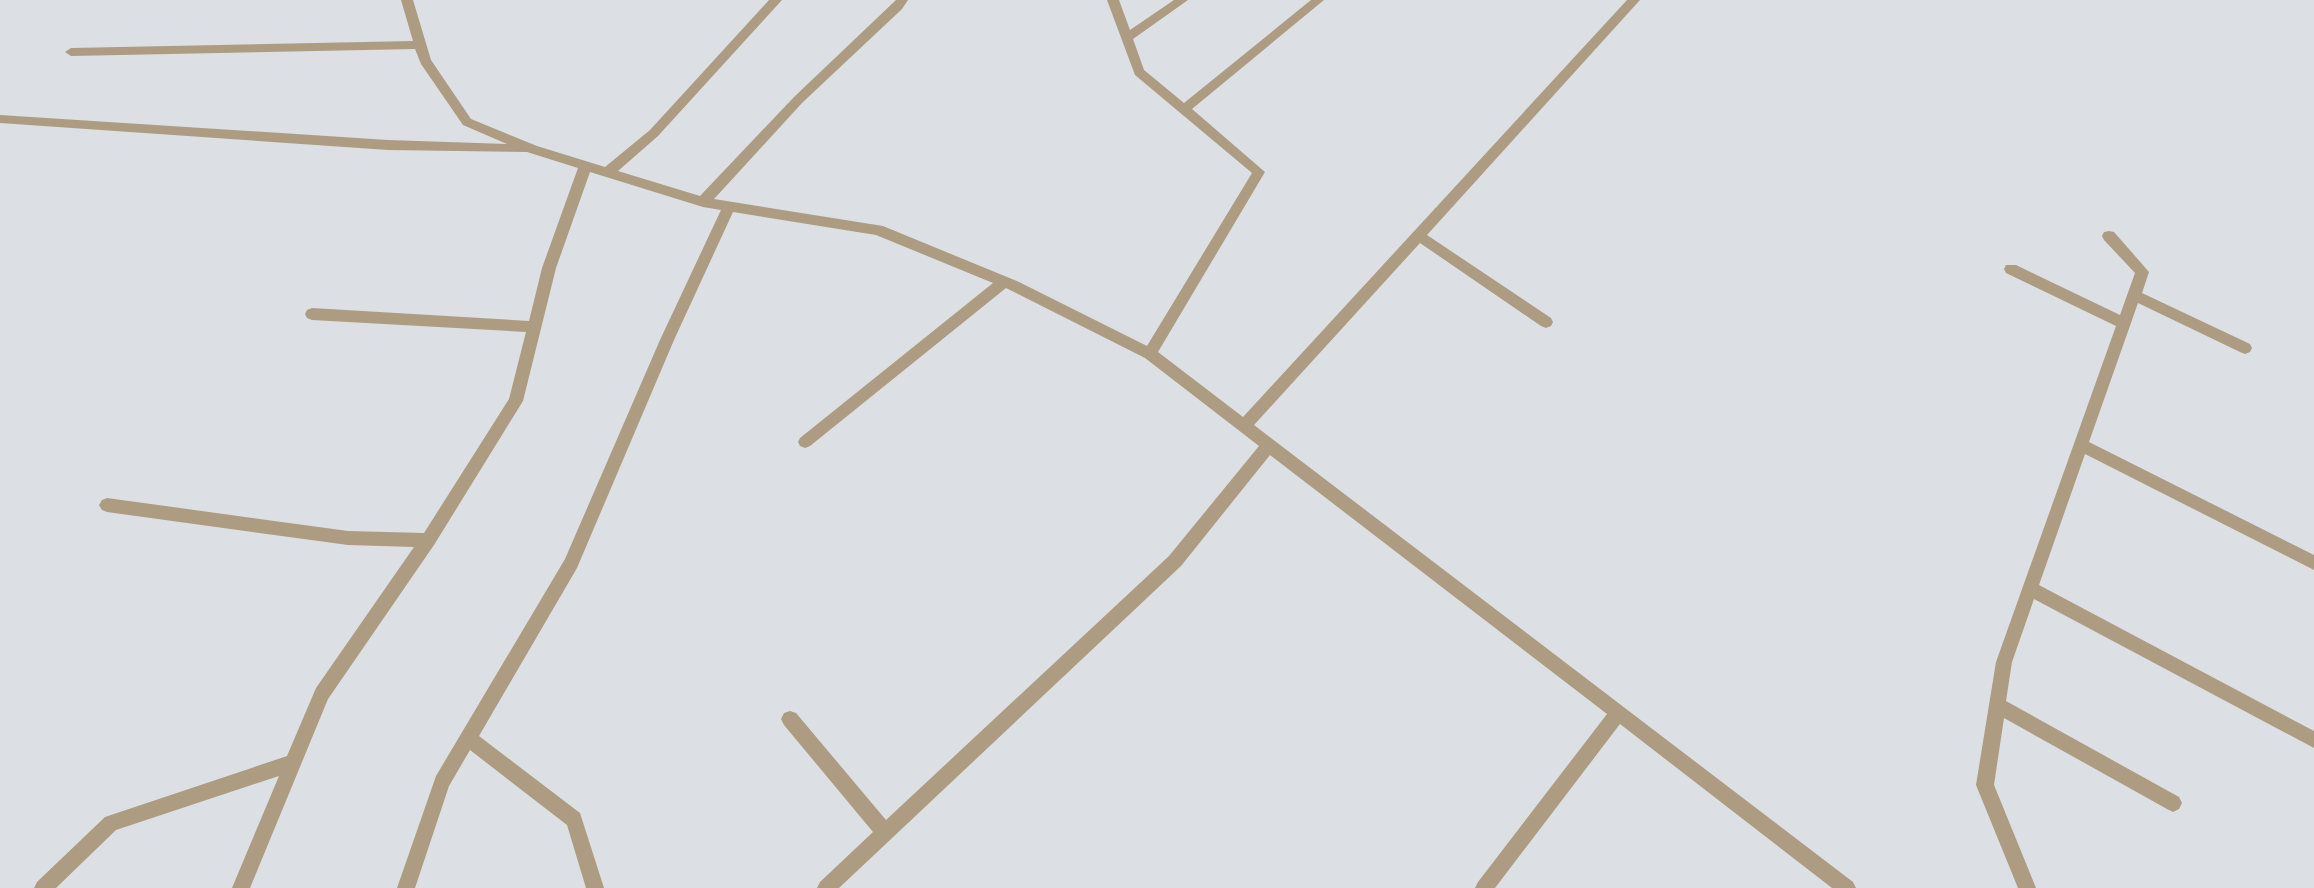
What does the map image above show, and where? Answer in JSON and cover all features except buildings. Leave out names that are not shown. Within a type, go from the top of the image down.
[{"type":"street","points":[[407,0],[426,61],[467,122],[532,149],[703,202],[878,230],[1004,282],[1150,354],[1848,888]]},
{"type":"street","points":[[608,172],[654,134],[776,0]]},
{"type":"street","points":[[703,202],[798,100],[898,6],[902,0]]},
{"type":"street","points":[[1113,0],[1139,72],[1259,172],[1150,354]]},
{"type":"street","points":[[1127,38],[1182,0]]},
{"type":"street","points":[[1184,109],[1318,0]]},
{"type":"street","points":[[1244,426],[1634,0]]},
{"type":"street","points":[[71,52],[421,45]]},
{"type":"street","points":[[0,118],[388,145],[532,149]]},
{"type":"street","points":[[241,888],[322,694],[428,540],[516,401],[549,268],[585,166]]},
{"type":"street","points":[[406,888],[442,782],[571,563],[667,340],[729,206]]},
{"type":"street","points":[[1418,235],[1546,322]]},
{"type":"street","points":[[2027,888],[1985,785],[2004,662],[2142,272],[2109,236]]},
{"type":"street","points":[[2011,269],[2123,324]]},
{"type":"street","points":[[804,442],[1004,282]]},
{"type":"street","points":[[2134,295],[2245,348]]},
{"type":"street","points":[[312,314],[534,327]]},
{"type":"street","points":[[826,888],[1175,560],[1269,445]]},
{"type":"street","points":[[2080,445],[2314,563]]},
{"type":"street","points":[[107,505],[348,538],[428,540]]},
{"type":"street","points":[[2030,588],[2314,740]]},
{"type":"street","points":[[1997,705],[2173,803]]},
{"type":"street","points":[[1484,888],[1618,713]]},
{"type":"street","points":[[790,720],[885,832]]},
{"type":"street","points":[[468,738],[574,819],[595,888]]},
{"type":"street","points":[[43,888],[110,823],[293,763]]}]
